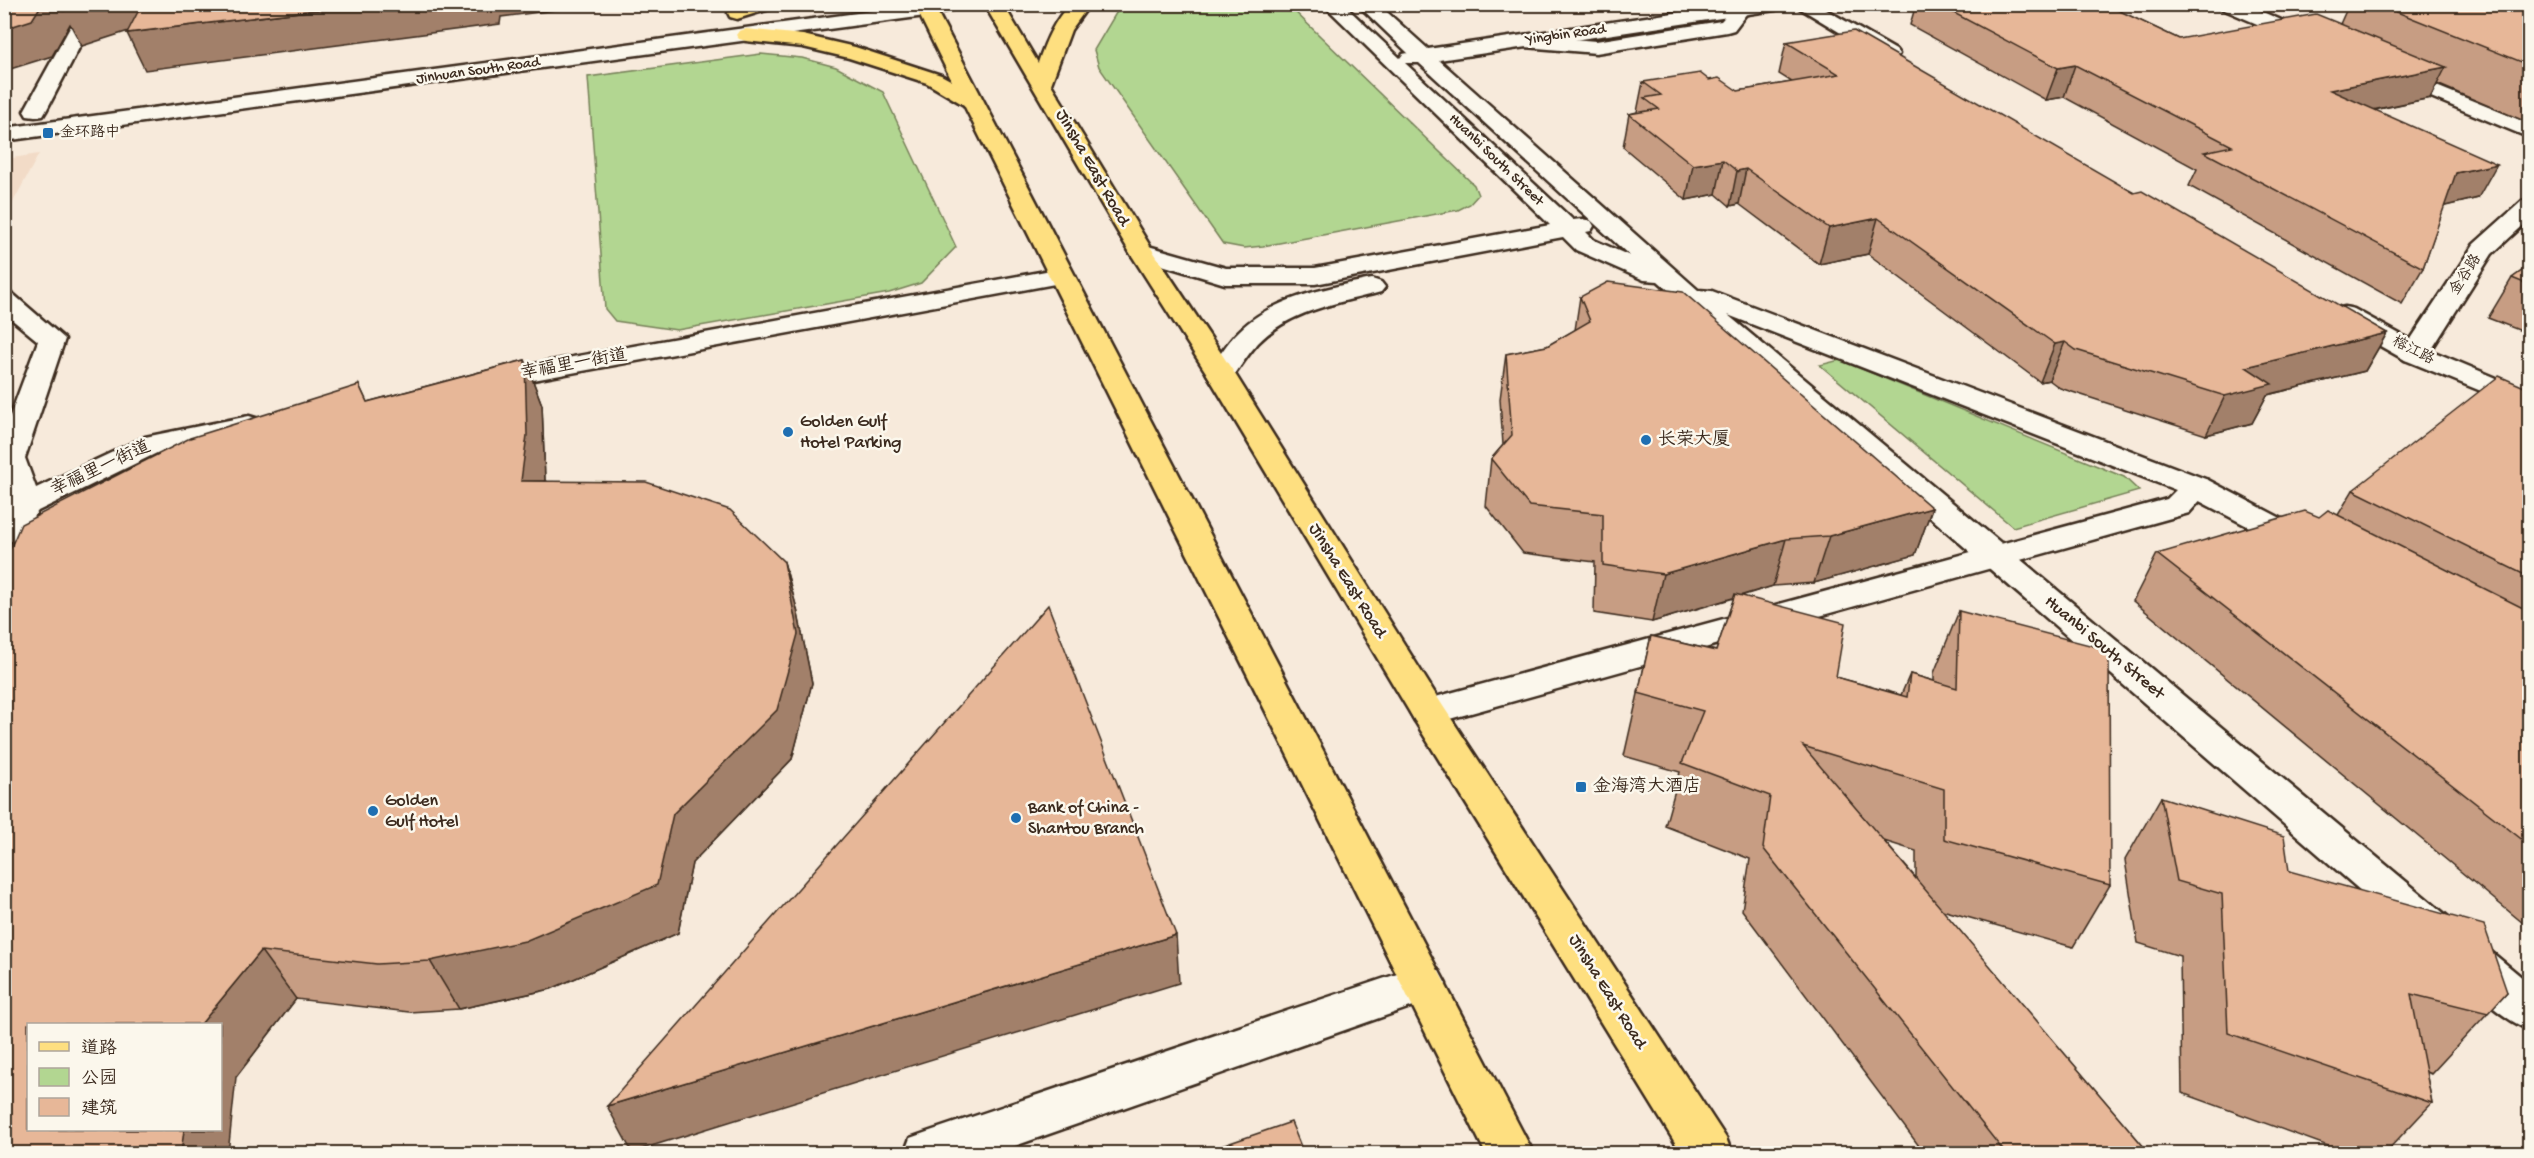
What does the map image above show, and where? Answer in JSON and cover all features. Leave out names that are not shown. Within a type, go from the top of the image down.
[{"type":"main road","points":[[737,13],[766,4]]},
{"type":"main road","name":"Jinsha East Road","points":[[993,4],[1042,82],[1141,251],[1221,374],[1428,712],[1709,1154]]},
{"type":"main road","points":[[1042,82],[1055,42],[1073,11],[1081,4]]},
{"type":"main road","points":[[933,6],[972,101],[1511,1154]]},
{"type":"main road","points":[[746,34],[803,41],[855,53],[934,79],[972,101]]},
{"type":"street","points":[[35,111],[93,4]]},
{"type":"street","name":"Huanbi South Street","points":[[1332,4],[1576,237],[1678,286]]},
{"type":"street","name":"Huanbi South Street","points":[[1366,4],[1678,286],[2529,1011]]},
{"type":"street","name":"Yingbin Road","points":[[1388,55],[1694,4]]},
{"type":"street","name":"Yingbin Road","points":[[1419,50],[1525,41],[1596,47],[1727,26],[1741,9],[1775,4]]},
{"type":"street","points":[[1802,4],[1906,64]]},
{"type":"street","points":[[2227,4],[2324,46]]},
{"type":"street","points":[[714,16],[789,6]]},
{"type":"street","name":"Jinhuan South Road","points":[[4,135],[746,34],[933,6]]},
{"type":"street","points":[[2378,68],[2529,132]]},
{"type":"street","points":[[15,113],[59,107]]},
{"type":"street","name":"金谷路","points":[[2415,354],[2483,249],[2529,206]]},
{"type":"street","points":[[1221,374],[1254,331],[1282,314],[1335,295],[1616,229]]},
{"type":"street","points":[[1141,251],[1225,276],[1315,276],[1576,237]]},
{"type":"street","name":"幸福里一街道","points":[[458,386],[1062,276]]},
{"type":"street","points":[[1678,286],[2197,487],[2332,557]]},
{"type":"street","points":[[4,300],[51,339],[10,458],[27,504]]},
{"type":"street","name":"榕江路","points":[[2322,301],[2415,354],[2529,403]]},
{"type":"street","name":"幸福里一街道","points":[[4,533],[27,504],[155,443],[271,421]]},
{"type":"street","points":[[1428,712],[2178,506],[2197,487]]},
{"type":"street","points":[[927,1154],[1424,984]]},
{"type":"shaded area","points":[[39,154],[5,217],[5,159]]},
{"type":"green space","points":[[1129,5],[1288,5],[1474,185],[1478,195],[1470,204],[1458,210],[1263,246],[1244,248],[1223,244],[1099,67],[1094,50],[1116,13]]},
{"type":"green space","points":[[761,54],[802,58],[836,67],[883,92],[956,247],[921,283],[889,293],[677,330],[615,321],[605,309],[588,77]]},
{"type":"green space","points":[[1840,360],[2124,477],[2139,491],[2013,527],[1820,365]]},
{"type":"building","points":[[4,4],[42,4],[32,20],[4,29]]},
{"type":"building","points":[[67,4],[84,4],[64,11]]},
{"type":"building","points":[[142,4],[365,4],[127,33]]},
{"type":"building","points":[[1937,4],[2105,4],[2179,39],[2316,14],[2446,67],[2330,90],[2497,164],[2456,173],[2423,268],[2204,152],[2232,146],[2075,65],[2058,68]]},
{"type":"building","points":[[2377,4],[2529,4],[2529,65]]},
{"type":"building","points":[[1854,31],[2134,193],[2142,191],[2387,333],[2246,367],[2272,384],[2225,396],[2076,350],[2065,342],[2055,344],[1878,218],[1829,228],[1746,169],[1737,171],[1723,160],[1693,165],[1629,114],[1659,109],[1644,98],[1661,95],[1643,82],[1700,73],[1709,80],[1719,78],[1738,91],[1839,74],[1786,42]]},
{"type":"building","points":[[2529,266],[2529,285],[2512,278]]},
{"type":"building","name":"长荣大厦","points":[[1608,282],[1683,292],[1932,508],[1829,536],[1786,539],[1663,574],[1603,565],[1603,514],[1529,506],[1491,459],[1512,435],[1506,354],[1547,346],[1590,321],[1580,297]]},
{"type":"building","name":"Golden Gulf Hotel","points":[[525,360],[527,435],[521,481],[646,482],[730,510],[784,562],[798,634],[777,710],[673,814],[657,885],[525,941],[430,961],[377,964],[261,951],[202,1023],[27,1023],[27,1131],[184,1131],[181,1153],[4,1154],[4,563],[21,524],[190,438],[359,385],[367,402]]},
{"type":"building","points":[[2499,376],[2529,389],[2529,577],[2353,490]]},
{"type":"building","points":[[2328,510],[2529,611],[2529,845],[2157,554],[2305,511],[2319,517]]},
{"type":"building","points":[[1735,594],[1845,623],[1836,677],[1907,697],[1910,674],[1957,688],[1959,611],[2109,650],[2110,885],[1944,839],[1944,789],[1803,746],[2150,1154],[2006,1154],[1763,848],[1770,796],[1682,763],[1703,711],[1638,693],[1651,636],[1716,651]]},
{"type":"building","name":"Bank of China - Shantou Branch","points":[[1048,605],[1176,935],[607,1106]]},
{"type":"building","points":[[2161,797],[2284,836],[2289,871],[2484,925],[2507,992],[2488,1013],[2411,994],[2432,1103],[2228,1033],[2222,894],[2177,881]]},
{"type":"building","points":[[1291,1122],[1304,1154],[1198,1154]]},
{"type":"place","name":"金环路中","points":[[48,133]]},
{"type":"place","name":"Golden Gulf Hotel Parking","points":[[788,432]]},
{"type":"place","name":"长荣大厦","points":[[1646,440]]},
{"type":"place","name":"金海湾大酒店","points":[[1581,787]]},
{"type":"place","name":"Golden Gulf Hotel","points":[[373,811]]},
{"type":"place","name":"Bank of China - Shantou Branch","points":[[1016,818]]}]
